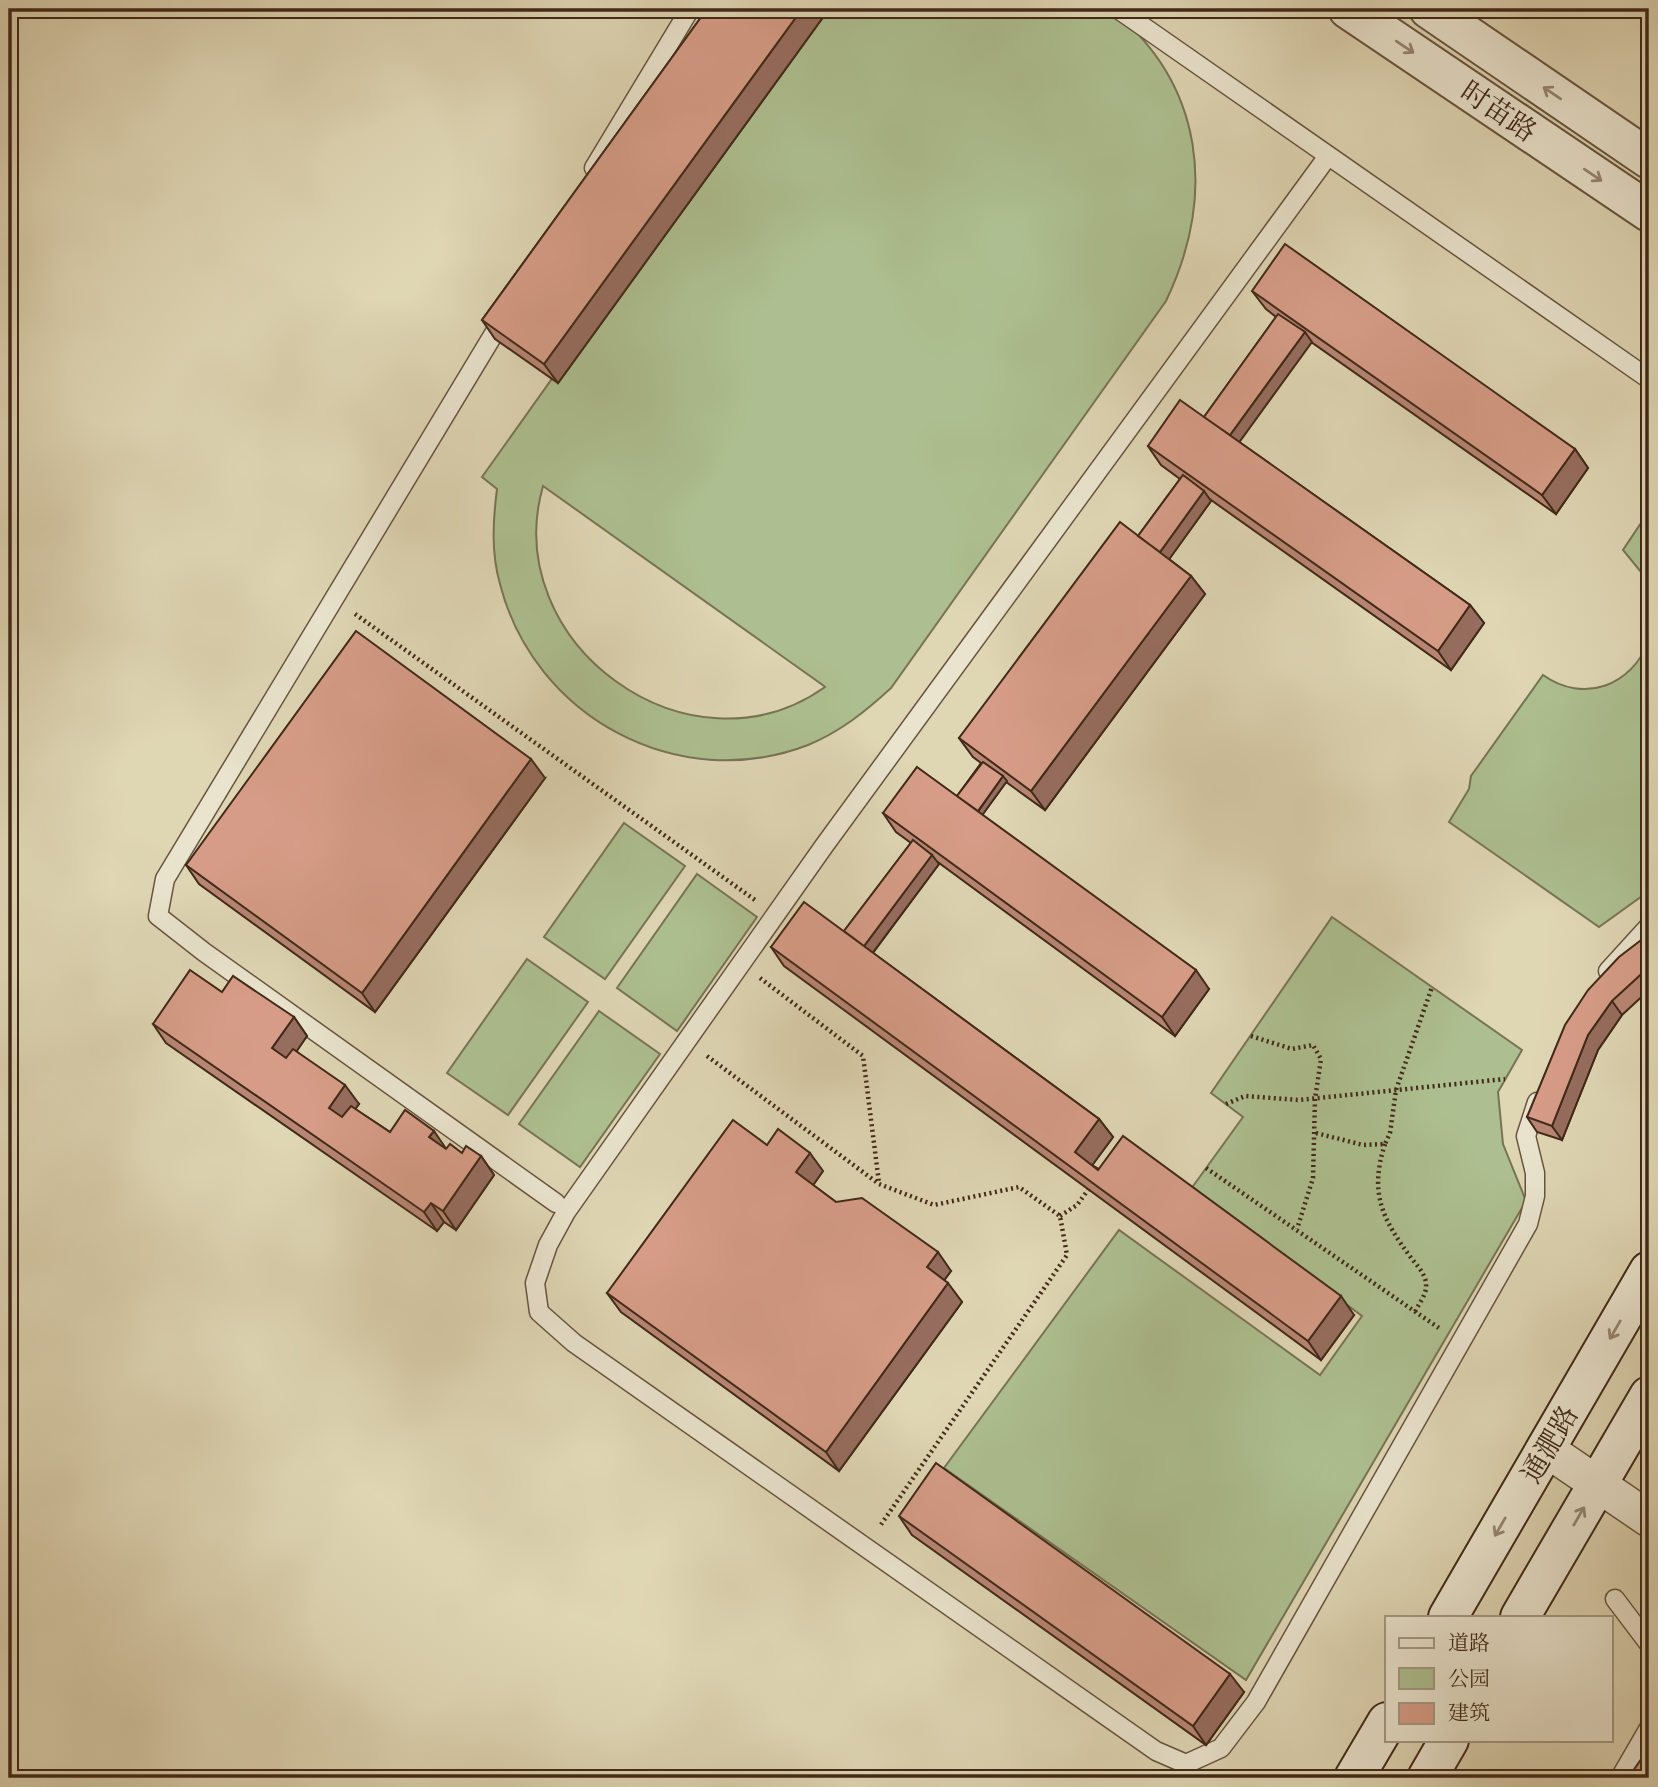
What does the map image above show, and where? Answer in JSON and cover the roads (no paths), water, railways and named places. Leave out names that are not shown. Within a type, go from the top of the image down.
[{"type":"main road","name":"时苗路","points":[[1348,9],[1649,212]]},
{"type":"main road","name":"时苗路","points":[[1429,9],[1649,159]]},
{"type":"main road","name":"通淝路","points":[[1449,1616],[1649,1271]]},
{"type":"main road","points":[[1521,1616],[1649,1396]]},
{"type":"main road","points":[[1354,1778],[1385,1725]]},
{"type":"main road","points":[[1427,1778],[1448,1742]]},
{"type":"street","points":[[1546,1449],[1649,1519]]},
{"type":"lane","points":[[583,186],[690,9]]},
{"type":"lane","points":[[1118,9],[1649,379]]},
{"type":"lane","points":[[1328,156],[776,915],[566,1212],[548,1245],[535,1283],[539,1312],[574,1343],[1156,1751],[1186,1764],[1221,1748],[1256,1702],[1528,1224],[1535,1196],[1535,1173],[1526,1136],[1541,1088]]},
{"type":"lane","points":[[512,304],[165,879],[158,916],[204,953],[556,1203]]},
{"type":"lane","points":[[1595,986],[1649,926]]},
{"type":"lane","points":[[1615,1599],[1649,1644]]},
{"type":"lane","points":[[1620,1778],[1649,1728]]}]
